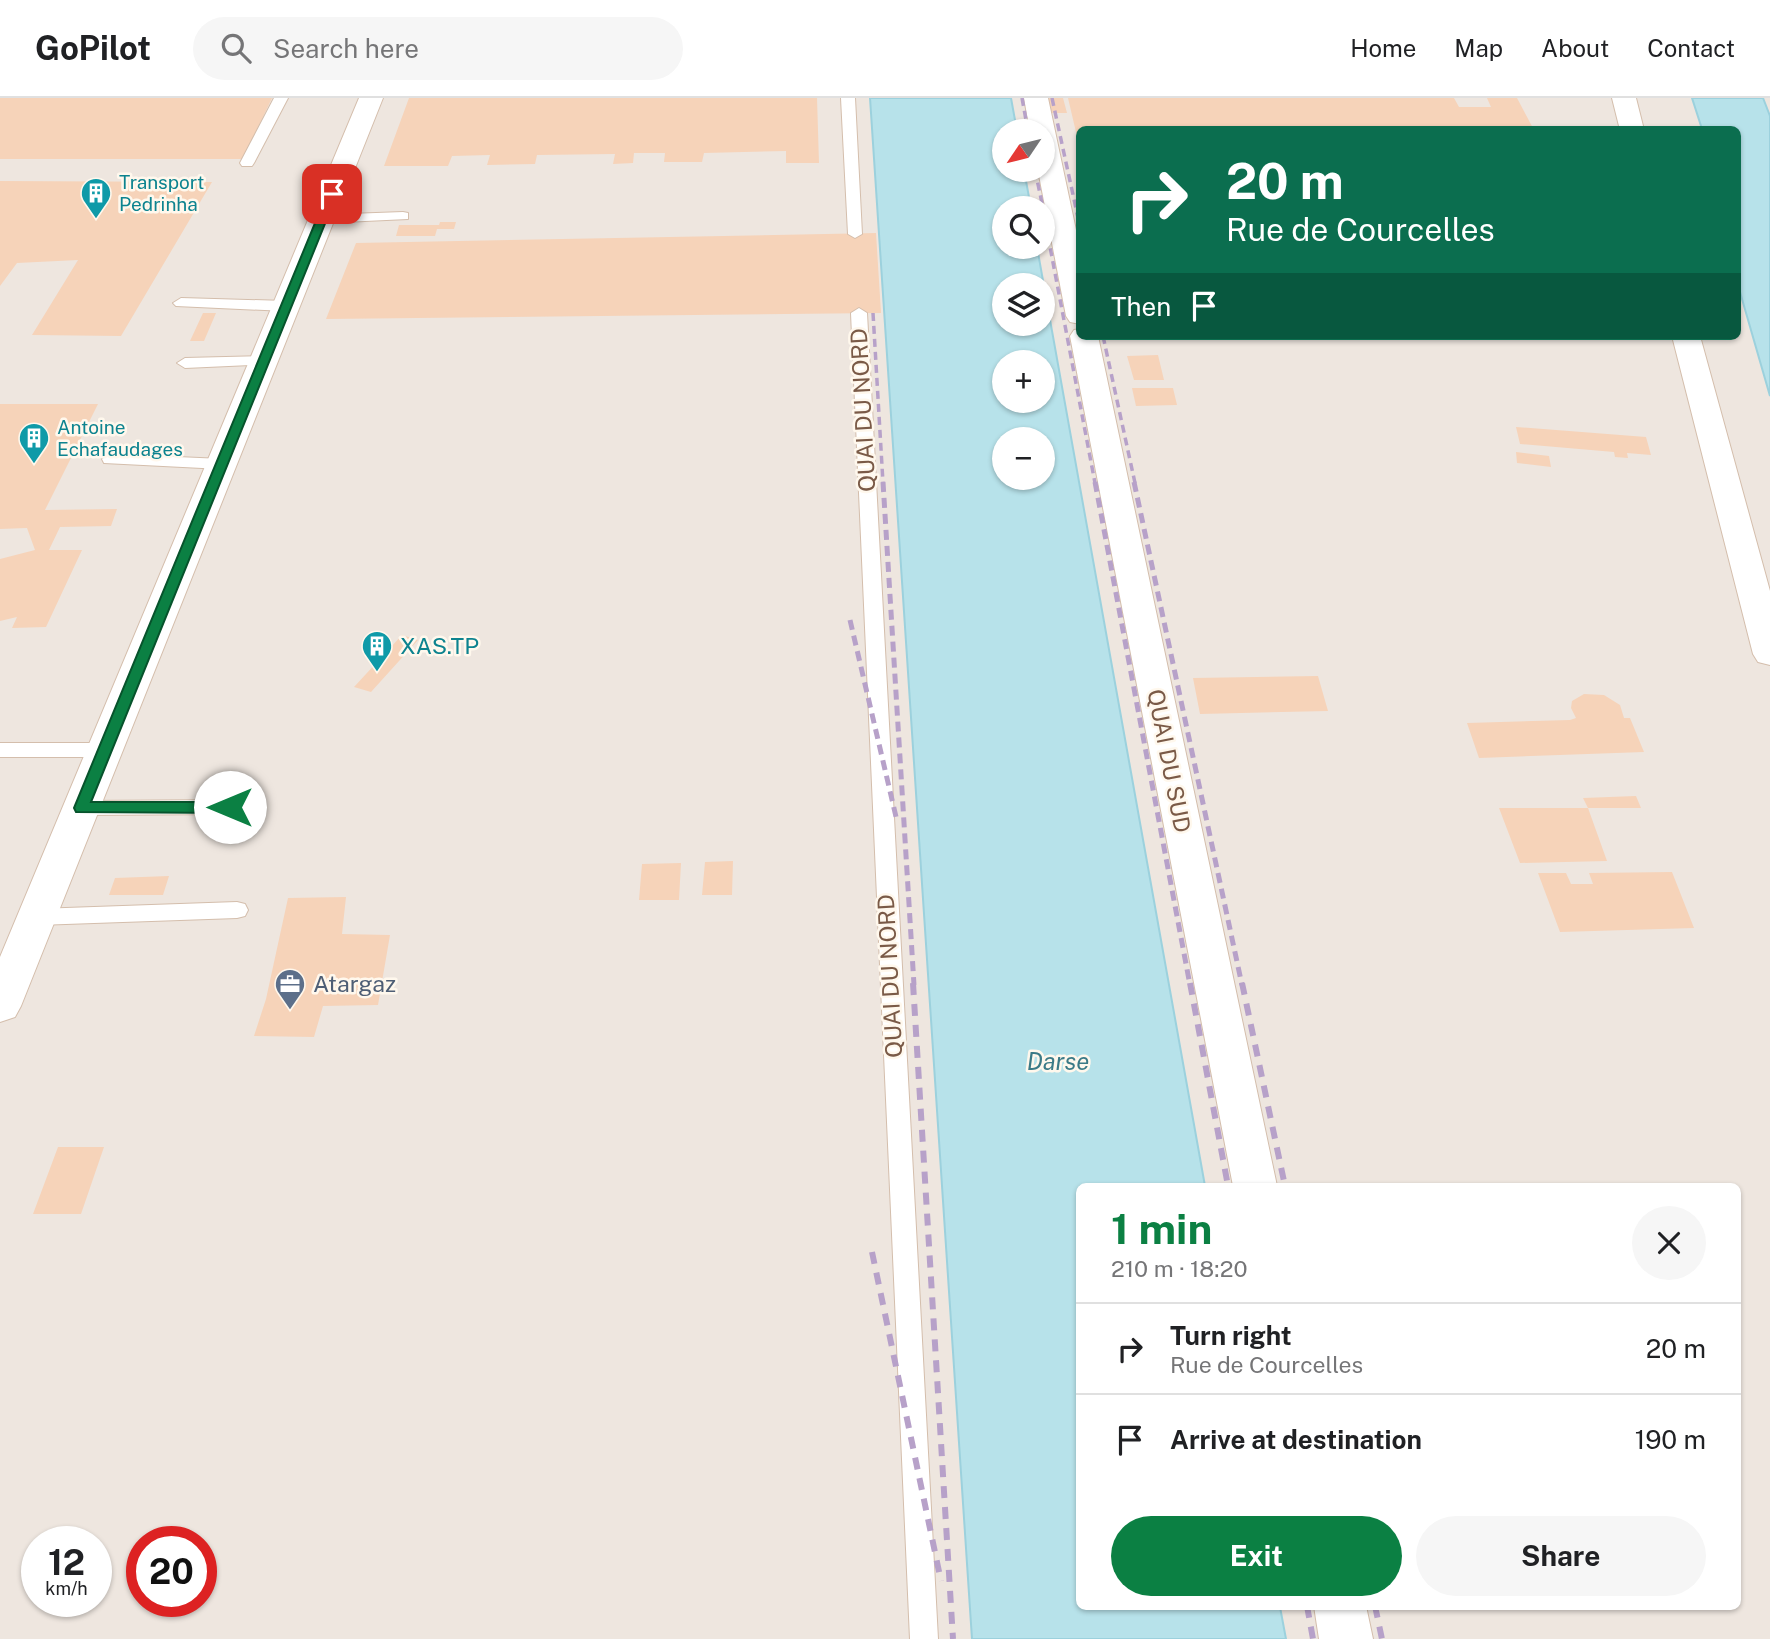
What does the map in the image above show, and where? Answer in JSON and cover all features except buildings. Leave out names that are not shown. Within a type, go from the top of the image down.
[{"type":"street","points":[[0,1006],[371,98]]},
{"type":"street","points":[[1036,98],[1040,119]]},
{"type":"street","points":[[1624,98],[1631,126]]},
{"type":"street","points":[[1055,181],[1074,258],[1076,277]]},
{"type":"street","name":"QUAI DU SUD","points":[[1085,340],[1254,1183]]},
{"type":"street","points":[[1687,340],[1770,654]]},
{"type":"street","points":[[1340,1610],[1346,1639]]},
{"type":"lane","points":[[247,163],[281,98]]},
{"type":"lane","points":[[848,98],[855,234]]},
{"type":"lane","points":[[322,219],[403,216]]},
{"type":"lane","points":[[181,303],[286,306]]},
{"type":"lane","name":"QUAI DU NORD","points":[[859,313],[924,1639]]},
{"type":"lane","points":[[185,363],[264,361]]},
{"type":"lane","points":[[110,459],[222,464]]},
{"type":"lane","points":[[0,750],[105,750]]},
{"type":"lane","points":[[81,808],[230,807]]},
{"type":"lane","points":[[37,917],[237,910]]},
{"type":"shaded area","points":[[0,98],[1770,98],[1770,1639],[0,1639]]},
{"type":"water","name":"Darse","points":[[870,98],[1011,98],[1015,119],[992,119],[992,182],[1026,182],[1029,196],[992,196],[992,259],[1039,259],[1042,273],[992,273],[992,336],[1053,336],[1204,1183],[1076,1183],[1076,1610],[1281,1610],[1286,1639],[972,1639]]},
{"type":"water","points":[[1692,98],[1763,98],[1770,116],[1770,396],[1741,295],[1741,126],[1701,126]]},
{"type":"railway","points":[[1022,98],[1026,119]]},
{"type":"railway","points":[[1052,98],[1076,209]]},
{"type":"railway","points":[[1038,182],[1040,196]]},
{"type":"railway","points":[[1052,259],[1095,483]]},
{"type":"railway","points":[[873,313],[883,483]]},
{"type":"railway","points":[[1104,340],[1135,483]]},
{"type":"railway","points":[[883,482],[914,985]]},
{"type":"railway","points":[[1095,482],[1190,985]]},
{"type":"railway","points":[[1134,482],[1242,985]]},
{"type":"railway","points":[[850,620],[897,821]]},
{"type":"railway","points":[[913,983],[953,1639]]},
{"type":"railway","points":[[1190,983],[1227,1183]]},
{"type":"railway","points":[[1242,983],[1284,1183]]},
{"type":"railway","points":[[872,1252],[941,1581]]},
{"type":"railway","points":[[1308,1610],[1313,1639]]},
{"type":"railway","points":[[1376,1610],[1382,1639]]},
{"type":"place","name":"Transport Pedrinha","points":[[96,220]]},
{"type":"place","name":"Antoine Echafaudages","points":[[34,465]]},
{"type":"place","name":"XAS.TP","points":[[377,673]]},
{"type":"place","name":"Atargaz","points":[[290,1011]]},
{"type":"route","points":[[230,807],[81,808],[332,194]]}]
